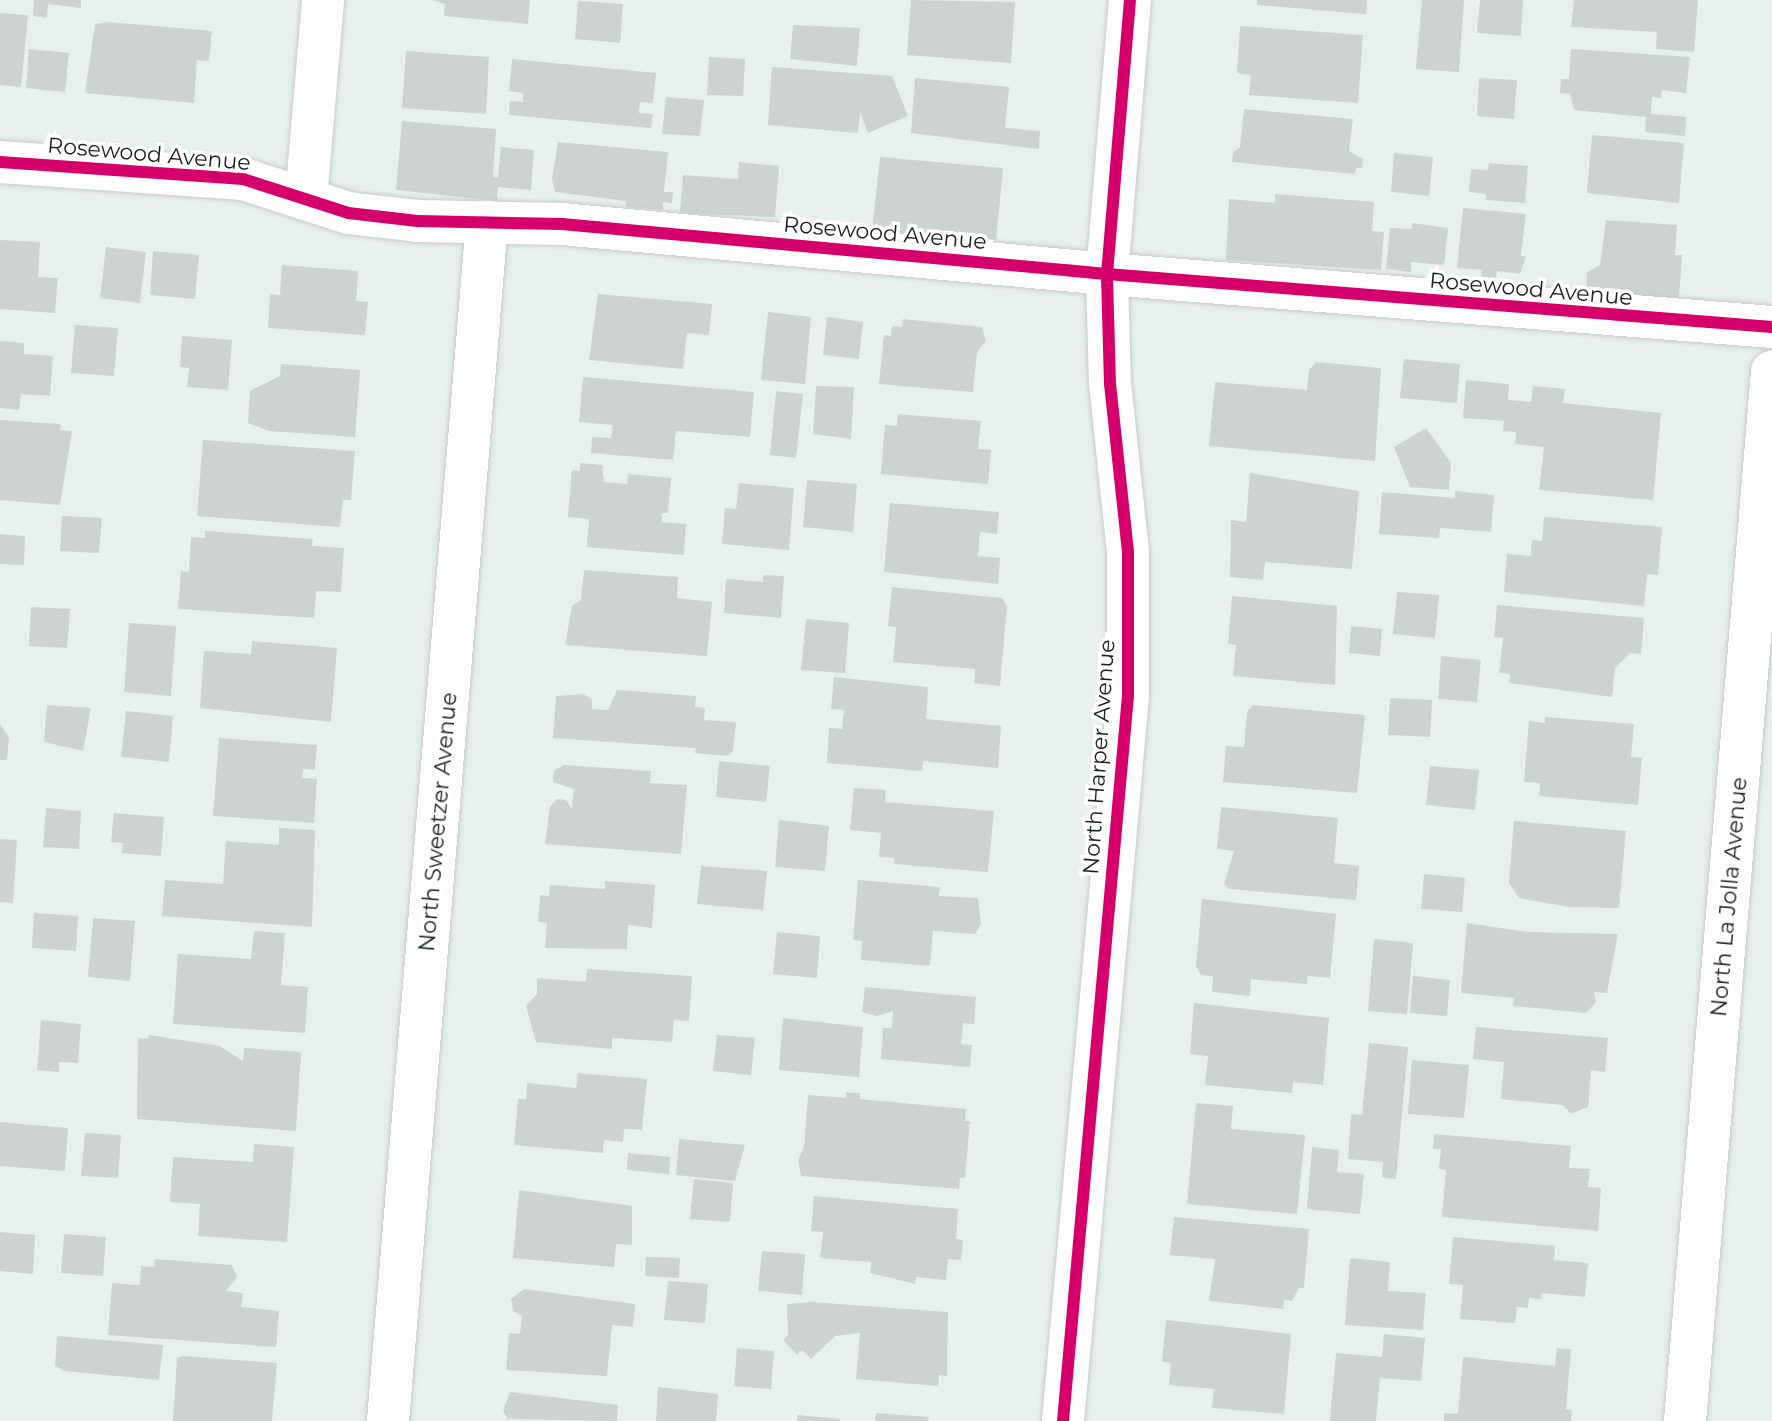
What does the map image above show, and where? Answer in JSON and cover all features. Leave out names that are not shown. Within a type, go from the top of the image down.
[{"type":"street","points":[[306,199],[323,0]]},
{"type":"street","name":"North Harper Avenue","points":[[1063,1421],[1128,696],[1128,552],[1110,384],[1107,274],[1130,0]]},
{"type":"street","name":"Rosewood Avenue","points":[[0,162],[243,179],[348,213],[562,224],[1107,274],[1772,327]]},
{"type":"street","name":"North Sweetzer Avenue","points":[[388,1421],[487,222]]},
{"type":"street","name":"North La Jolla Avenue","points":[[1685,1421],[1772,372]]},
{"type":"building","points":[[34,0],[81,0],[81,8],[48,4],[47,18],[33,16]]},
{"type":"building","points":[[431,0],[530,0],[528,24],[444,16],[445,4]]},
{"type":"building","points":[[911,0],[1015,2],[1011,63],[907,55]]},
{"type":"building","points":[[1257,0],[1367,0],[1366,14],[1257,5]]},
{"type":"building","points":[[1422,0],[1464,0],[1459,72],[1416,69]]},
{"type":"building","points":[[1480,0],[1523,0],[1521,36],[1477,33]]},
{"type":"building","points":[[1574,0],[1698,0],[1694,52],[1656,49],[1657,32],[1571,27]]},
{"type":"building","points":[[578,1],[623,4],[620,43],[575,39]]},
{"type":"building","points":[[0,13],[28,15],[21,87],[0,85]]},
{"type":"building","points":[[108,22],[212,31],[209,61],[197,60],[194,103],[85,93],[95,24]]},
{"type":"building","points":[[793,25],[860,28],[857,66],[790,59]]},
{"type":"building","points":[[1240,26],[1363,35],[1358,103],[1249,95],[1251,75],[1237,73]]},
{"type":"building","points":[[29,49],[69,53],[65,92],[26,88]]},
{"type":"building","points":[[1571,49],[1690,57],[1686,93],[1662,90],[1661,98],[1652,97],[1651,114],[1686,117],[1685,136],[1645,132],[1646,117],[1574,110],[1570,94],[1560,93],[1561,79],[1569,79]]},
{"type":"building","points":[[406,51],[489,57],[486,114],[402,108]]},
{"type":"building","points":[[709,57],[745,59],[743,96],[707,95]]},
{"type":"building","points":[[512,59],[656,73],[653,103],[640,102],[639,113],[653,114],[651,128],[509,115],[510,101],[523,102],[523,93],[509,91]]},
{"type":"building","points":[[772,67],[892,76],[908,116],[868,133],[860,112],[858,133],[768,125]]},
{"type":"building","points":[[915,78],[1009,87],[1005,128],[1040,131],[1039,149],[911,133]]},
{"type":"building","points":[[1479,78],[1517,80],[1514,119],[1477,116]]},
{"type":"building","points":[[666,97],[704,100],[700,136],[662,134]]},
{"type":"building","points":[[1244,109],[1353,119],[1349,151],[1363,159],[1362,168],[1356,168],[1355,174],[1232,162],[1233,152],[1240,148]]},
{"type":"building","points":[[402,121],[496,129],[493,177],[498,178],[501,147],[534,150],[531,190],[498,187],[497,201],[396,190]]},
{"type":"building","points":[[1592,135],[1684,143],[1679,203],[1587,193]]},
{"type":"building","points":[[558,142],[668,152],[664,192],[673,192],[672,203],[663,202],[663,210],[626,207],[626,201],[555,192],[552,179]]},
{"type":"building","points":[[1394,153],[1433,157],[1429,196],[1391,192]]},
{"type":"building","points":[[880,157],[1003,168],[996,241],[872,230]]},
{"type":"building","points":[[739,162],[779,166],[775,217],[680,213],[683,175],[738,179]]},
{"type":"building","points":[[1489,163],[1528,166],[1525,203],[1486,200],[1486,194],[1469,192],[1471,169],[1488,170]]},
{"type":"building","points":[[1275,194],[1374,202],[1372,231],[1384,232],[1381,270],[1226,260],[1229,199],[1275,203]]},
{"type":"building","points":[[1463,208],[1526,214],[1521,256],[1526,256],[1520,274],[1497,271],[1496,278],[1481,277],[1482,270],[1457,268]]},
{"type":"building","points":[[1606,220],[1677,225],[1675,255],[1682,255],[1679,299],[1627,300],[1627,294],[1586,292],[1587,272],[1600,265]]},
{"type":"building","points":[[1412,223],[1448,228],[1444,265],[1411,262],[1411,272],[1386,269],[1390,228],[1412,229]]},
{"type":"building","points":[[0,240],[40,242],[38,277],[58,278],[55,313],[0,309]]},
{"type":"building","points":[[106,247],[146,252],[140,303],[100,298]]},
{"type":"building","points":[[153,251],[199,255],[195,299],[150,295]]},
{"type":"building","points":[[282,265],[358,271],[356,301],[368,302],[365,335],[268,328],[270,294],[280,295]]},
{"type":"building","points":[[598,294],[712,304],[709,335],[687,333],[683,369],[589,360]]},
{"type":"building","points":[[768,312],[811,317],[805,384],[761,380]]},
{"type":"building","points":[[827,317],[863,322],[859,359],[823,355]]},
{"type":"building","points":[[903,319],[982,327],[986,341],[977,352],[973,392],[879,384],[884,335],[891,336],[892,326],[902,327]]},
{"type":"building","points":[[75,325],[118,328],[114,376],[71,373]]},
{"type":"building","points":[[182,336],[232,340],[228,390],[187,387],[189,368],[180,367]]},
{"type":"building","points":[[0,341],[24,343],[24,354],[53,356],[50,396],[21,394],[19,410],[0,408]]},
{"type":"building","points":[[1404,359],[1460,364],[1457,403],[1400,398]]},
{"type":"building","points":[[1316,362],[1381,368],[1375,461],[1209,446],[1215,382],[1307,390],[1309,370]]},
{"type":"building","points":[[281,364],[360,370],[355,437],[269,431],[248,423],[250,391],[280,376]]},
{"type":"building","points":[[583,377],[754,392],[750,437],[676,431],[673,460],[591,453],[592,437],[611,438],[613,425],[579,422]]},
{"type":"building","points":[[1466,380],[1509,384],[1508,400],[1531,402],[1533,386],[1565,389],[1563,403],[1661,413],[1653,500],[1539,490],[1544,447],[1515,444],[1516,432],[1503,431],[1504,421],[1463,418]]},
{"type":"building","points":[[816,386],[854,387],[851,439],[813,434]]},
{"type":"building","points":[[776,391],[803,394],[796,458],[770,455]]},
{"type":"building","points":[[898,414],[981,421],[978,449],[991,450],[988,484],[881,474],[885,425],[897,426]]},
{"type":"building","points":[[0,420],[61,424],[60,430],[72,431],[60,505],[0,500]]},
{"type":"building","points":[[1426,428],[1451,463],[1449,490],[1410,487],[1394,447]]},
{"type":"building","points":[[203,440],[355,451],[351,500],[343,500],[340,527],[197,516]]},
{"type":"building","points":[[580,463],[602,465],[604,482],[627,484],[628,474],[671,478],[668,513],[662,513],[662,522],[686,524],[684,555],[587,547],[589,519],[568,517],[572,470],[580,471]]},
{"type":"building","points":[[1250,473],[1359,491],[1352,569],[1265,562],[1263,580],[1230,577],[1231,520],[1246,522]]},
{"type":"building","points":[[807,480],[857,484],[853,532],[803,527]]},
{"type":"building","points":[[739,483],[794,488],[789,550],[722,544],[725,508],[736,509]]},
{"type":"building","points":[[1455,491],[1494,495],[1491,532],[1440,528],[1439,538],[1379,534],[1382,492],[1455,498]]},
{"type":"building","points":[[890,503],[999,512],[997,534],[980,532],[978,556],[1000,558],[998,584],[884,572]]},
{"type":"building","points":[[62,516],[102,518],[99,553],[60,551]]},
{"type":"building","points":[[1544,517],[1662,527],[1658,575],[1647,574],[1644,606],[1504,592],[1507,554],[1531,556],[1532,540],[1542,541]]},
{"type":"building","points":[[205,531],[313,539],[312,546],[344,548],[341,592],[316,591],[314,618],[178,609],[181,571],[189,572],[191,537],[205,538]]},
{"type":"building","points":[[0,534],[25,536],[24,565],[0,564]]},
{"type":"building","points":[[584,570],[678,577],[677,598],[712,602],[707,656],[565,645],[572,606],[581,600]]},
{"type":"building","points":[[763,575],[784,576],[781,618],[724,613],[726,579],[763,582]]},
{"type":"building","points":[[892,587],[1002,598],[1007,606],[1000,686],[974,683],[975,669],[893,662],[896,627],[888,626]]},
{"type":"building","points":[[1397,592],[1439,595],[1435,638],[1393,634]]},
{"type":"building","points":[[1232,596],[1337,606],[1335,685],[1233,676],[1236,645],[1228,644]]},
{"type":"building","points":[[1497,605],[1644,618],[1641,654],[1630,653],[1615,668],[1612,697],[1509,683],[1510,674],[1499,673],[1503,638],[1494,637]]},
{"type":"building","points":[[31,607],[70,609],[67,648],[29,646]]},
{"type":"building","points":[[806,619],[849,623],[845,673],[801,670]]},
{"type":"building","points":[[129,623],[176,626],[171,696],[124,692]]},
{"type":"building","points":[[1351,626],[1382,629],[1380,656],[1349,653]]},
{"type":"building","points":[[252,641],[337,648],[331,722],[200,708],[204,651],[251,654]]},
{"type":"building","points":[[1441,656],[1481,660],[1477,702],[1438,699]]},
{"type":"building","points":[[834,677],[928,687],[926,719],[1001,726],[998,768],[923,761],[922,771],[827,763],[829,728],[842,729],[844,710],[831,709]]},
{"type":"building","points":[[617,690],[696,696],[695,707],[705,708],[704,720],[736,722],[733,751],[727,756],[695,753],[696,748],[553,738],[556,696],[583,694],[592,699],[592,709],[608,710]]},
{"type":"building","points":[[1390,698],[1432,700],[1430,737],[1388,735]]},
{"type":"building","points":[[47,705],[91,708],[83,751],[44,742]]},
{"type":"building","points":[[1253,705],[1365,715],[1357,793],[1223,782],[1226,746],[1244,747],[1247,712]]},
{"type":"building","points":[[126,711],[173,716],[169,762],[121,757]]},
{"type":"building","points":[[1545,717],[1634,724],[1631,757],[1642,758],[1638,805],[1539,796],[1540,783],[1524,782],[1529,721],[1545,723]]},
{"type":"building","points":[[0,724],[9,738],[7,760],[0,760]]},
{"type":"building","points":[[219,738],[317,745],[315,770],[303,769],[302,778],[317,779],[314,823],[213,816]]},
{"type":"building","points":[[719,761],[770,766],[766,802],[716,797]]},
{"type":"building","points":[[564,765],[651,771],[650,783],[687,785],[681,854],[545,844],[550,807],[557,799],[566,800],[572,809],[574,789],[553,782],[554,771]]},
{"type":"building","points":[[1430,766],[1479,770],[1475,810],[1426,805]]},
{"type":"building","points":[[854,788],[886,790],[885,802],[994,811],[988,872],[894,864],[894,858],[879,857],[881,833],[850,830]]},
{"type":"building","points":[[1221,807],[1338,818],[1334,863],[1359,866],[1356,900],[1229,889],[1224,884],[1234,851],[1217,849]]},
{"type":"building","points":[[46,808],[81,811],[79,849],[43,847]]},
{"type":"building","points":[[114,813],[164,817],[161,856],[122,853],[123,843],[111,842]]},
{"type":"building","points":[[779,820],[829,826],[825,871],[775,867]]},
{"type":"building","points":[[1514,821],[1626,831],[1619,908],[1569,907],[1519,898],[1509,883]]},
{"type":"building","points":[[279,828],[315,830],[312,927],[162,916],[165,880],[223,884],[226,841],[279,845]]},
{"type":"building","points":[[0,839],[17,840],[13,903],[0,902]]},
{"type":"building","points":[[701,866],[767,871],[763,910],[697,904]]},
{"type":"building","points":[[1424,874],[1465,878],[1462,912],[1421,909]]},
{"type":"building","points":[[858,880],[940,887],[939,896],[978,898],[981,924],[975,934],[933,931],[930,966],[861,960],[862,941],[853,940]]},
{"type":"building","points":[[605,881],[655,885],[652,928],[628,925],[627,949],[545,948],[547,923],[538,922],[540,895],[549,896],[550,885],[605,889]]},
{"type":"building","points":[[1202,899],[1336,914],[1330,978],[1308,976],[1307,984],[1251,979],[1250,996],[1212,992],[1213,976],[1201,975],[1196,966]]},
{"type":"building","points":[[34,913],[78,916],[76,951],[32,948]]},
{"type":"building","points":[[93,918],[135,921],[130,981],[88,977]]},
{"type":"building","points":[[1467,923],[1528,932],[1618,934],[1607,993],[1594,992],[1596,1002],[1586,1013],[1513,1006],[1514,998],[1461,993]]},
{"type":"building","points":[[254,931],[285,933],[281,985],[308,987],[305,1033],[173,1024],[178,954],[251,959]]},
{"type":"building","points":[[777,932],[820,936],[817,978],[773,974]]},
{"type":"building","points":[[1374,939],[1413,943],[1407,1014],[1368,1011]]},
{"type":"building","points":[[587,969],[692,976],[689,1021],[674,1020],[672,1042],[612,1038],[612,1049],[536,1042],[526,1006],[537,994],[537,978],[586,982]]},
{"type":"building","points":[[1413,976],[1450,980],[1447,1016],[1410,1013]]},
{"type":"building","points":[[865,987],[976,997],[974,1024],[963,1023],[961,1044],[972,1045],[970,1067],[881,1059],[883,1028],[892,1028],[893,1011],[877,1016],[862,1012]]},
{"type":"building","points":[[1194,1003],[1329,1018],[1323,1085],[1293,1082],[1292,1093],[1205,1085],[1208,1056],[1190,1054]]},
{"type":"building","points":[[783,1018],[863,1027],[859,1077],[779,1070]]},
{"type":"building","points":[[41,1020],[81,1024],[78,1063],[59,1062],[59,1072],[37,1070]]},
{"type":"building","points":[[1476,1027],[1608,1038],[1605,1072],[1591,1070],[1588,1107],[1571,1114],[1563,1105],[1501,1099],[1504,1062],[1473,1059]]},
{"type":"building","points":[[149,1035],[220,1046],[243,1061],[244,1048],[301,1052],[296,1131],[137,1119],[138,1038],[148,1039]]},
{"type":"building","points":[[717,1035],[755,1038],[751,1075],[713,1071]]},
{"type":"building","points":[[1369,1043],[1408,1047],[1396,1179],[1382,1177],[1383,1162],[1348,1159],[1351,1114],[1362,1115]]},
{"type":"building","points":[[1412,1060],[1469,1065],[1464,1118],[1408,1114]]},
{"type":"building","points":[[578,1073],[647,1079],[642,1130],[624,1129],[623,1142],[604,1140],[603,1153],[514,1145],[518,1099],[526,1099],[527,1083],[576,1088]]},
{"type":"building","points":[[846,1092],[860,1093],[860,1099],[966,1109],[965,1121],[970,1121],[965,1178],[960,1178],[959,1189],[801,1176],[798,1160],[804,1147],[808,1095],[846,1098]]},
{"type":"building","points":[[1196,1103],[1233,1106],[1231,1129],[1305,1135],[1297,1214],[1187,1204]]},
{"type":"building","points":[[0,1122],[68,1128],[65,1171],[0,1166]]},
{"type":"building","points":[[85,1133],[121,1135],[118,1178],[81,1176]]},
{"type":"building","points":[[1434,1134],[1571,1146],[1569,1168],[1590,1169],[1588,1187],[1601,1188],[1598,1231],[1442,1217],[1446,1170],[1439,1169],[1441,1149],[1433,1149]]},
{"type":"building","points":[[679,1139],[745,1145],[735,1181],[676,1175]]},
{"type":"building","points":[[254,1144],[294,1147],[287,1242],[198,1236],[200,1204],[170,1202],[173,1157],[253,1162]]},
{"type":"building","points":[[1312,1147],[1339,1150],[1337,1172],[1364,1174],[1360,1214],[1307,1209]]},
{"type":"building","points":[[628,1153],[670,1157],[669,1174],[627,1170]]},
{"type":"building","points":[[694,1179],[733,1183],[730,1222],[690,1219]]},
{"type":"building","points":[[519,1190],[632,1206],[632,1245],[616,1244],[614,1267],[513,1258]]},
{"type":"building","points":[[814,1196],[958,1209],[956,1239],[963,1240],[961,1260],[948,1259],[946,1280],[916,1277],[915,1284],[870,1273],[871,1262],[820,1258],[823,1232],[811,1231]]},
{"type":"building","points":[[1174,1217],[1309,1229],[1304,1288],[1299,1288],[1292,1301],[1284,1300],[1283,1309],[1209,1301],[1215,1259],[1170,1255]]},
{"type":"building","points":[[0,1232],[35,1235],[33,1274],[0,1271]]},
{"type":"building","points":[[64,1234],[106,1237],[103,1276],[61,1273]]},
{"type":"building","points":[[1453,1237],[1555,1246],[1554,1260],[1588,1263],[1585,1297],[1542,1293],[1541,1299],[1529,1298],[1528,1308],[1517,1307],[1515,1323],[1460,1319],[1463,1285],[1449,1284]]},
{"type":"building","points":[[762,1251],[805,1254],[802,1295],[758,1291]]},
{"type":"building","points":[[646,1257],[680,1258],[679,1278],[645,1276]]},
{"type":"building","points":[[1350,1258],[1390,1262],[1388,1291],[1426,1293],[1423,1330],[1345,1325]]},
{"type":"building","points":[[155,1259],[232,1265],[237,1277],[226,1291],[243,1293],[241,1307],[279,1311],[276,1347],[108,1335],[112,1283],[140,1285],[141,1266],[154,1267]]},
{"type":"building","points":[[668,1281],[708,1284],[705,1323],[664,1320]]},
{"type":"building","points":[[524,1289],[635,1304],[633,1327],[612,1325],[607,1376],[506,1370],[509,1333],[520,1334],[522,1316],[513,1311],[511,1299]]},
{"type":"building","points":[[811,1302],[948,1312],[947,1376],[939,1375],[938,1386],[856,1379],[860,1333],[835,1336],[811,1359],[802,1350],[797,1355],[783,1340],[788,1335],[787,1304]]},
{"type":"building","points":[[1166,1320],[1291,1334],[1284,1414],[1212,1408],[1214,1389],[1169,1385],[1171,1363],[1162,1362]]},
{"type":"building","points":[[1384,1334],[1425,1338],[1421,1381],[1380,1378],[1376,1421],[1330,1421],[1336,1353],[1382,1357]]},
{"type":"building","points":[[57,1336],[163,1345],[159,1380],[64,1371],[55,1366]]},
{"type":"building","points":[[737,1348],[774,1351],[771,1389],[734,1386]]},
{"type":"building","points":[[1557,1348],[1571,1349],[1566,1409],[1572,1410],[1571,1421],[1444,1421],[1444,1413],[1458,1414],[1463,1357],[1555,1366]]},
{"type":"building","points":[[177,1358],[277,1363],[272,1421],[173,1421]]},
{"type":"building","points":[[658,1387],[718,1394],[716,1421],[656,1421]]},
{"type":"building","points":[[510,1392],[618,1405],[617,1421],[508,1419],[503,1411]]},
{"type":"building","points":[[876,1413],[929,1417],[928,1421],[875,1421]]},
{"type":"building","points":[[798,1415],[840,1419],[840,1421],[797,1421]]},
{"type":"cycle path","points":[[1063,1421],[1128,696],[1128,552],[1110,384],[1107,274],[1130,0]]},
{"type":"cycle path","points":[[0,162],[243,179],[348,213],[418,221],[562,224],[1107,274],[1772,327]]}]
